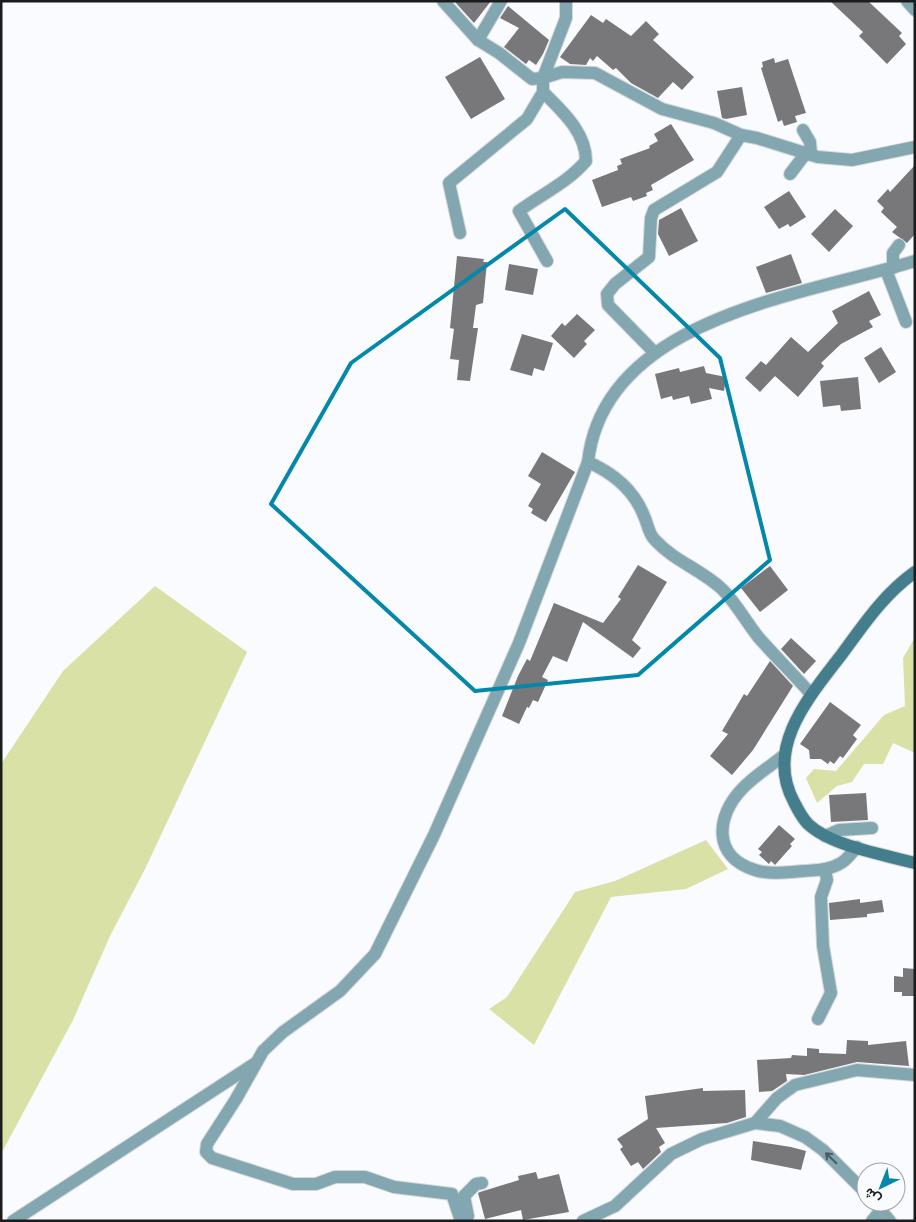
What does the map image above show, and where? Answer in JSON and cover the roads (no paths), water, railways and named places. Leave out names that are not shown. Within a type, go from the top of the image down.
[{"type":"main road","points":[[915,572],[898,584],[875,608],[811,694],[796,719],[784,755],[784,774],[790,794],[809,825],[825,836],[915,863]]},
{"type":"street","points":[[443,1],[478,40],[499,53],[532,79],[543,78],[562,72],[595,73],[662,109],[714,123],[741,136],[757,138],[808,154],[852,160],[915,147]]},
{"type":"street","points":[[478,40],[502,1]]},
{"type":"street","points":[[460,233],[449,182],[527,119],[542,92],[543,78],[566,18],[566,1]]},
{"type":"street","points":[[907,1],[915,10]]},
{"type":"street","points":[[542,92],[579,132],[586,151],[586,161],[560,186],[519,210],[546,261]]},
{"type":"street","points":[[790,174],[808,154],[810,142],[803,130]]},
{"type":"street","points":[[654,352],[608,305],[607,294],[615,284],[649,257],[651,218],[654,210],[718,172],[741,136]]},
{"type":"street","points":[[899,245],[893,253],[889,269],[906,322]]},
{"type":"street","points":[[461,1221],[452,1194],[394,1187],[365,1178],[336,1177],[316,1184],[293,1184],[212,1158],[206,1152],[207,1144],[263,1051],[283,1032],[340,991],[375,954],[434,835],[520,643],[588,462],[594,434],[608,404],[625,381],[654,352],[728,316],[768,302],[915,261]]},
{"type":"street","points":[[588,462],[601,467],[628,488],[637,499],[650,534],[656,541],[683,564],[704,575],[722,589],[734,602],[759,637],[811,694]]},
{"type":"street","points":[[784,755],[742,789],[732,804],[721,828],[723,844],[736,860],[755,871],[770,873],[825,869],[842,863],[857,847]]},
{"type":"street","points":[[825,836],[839,830],[872,828]]},
{"type":"street","points":[[818,1019],[831,993],[823,946],[821,897],[827,880],[825,869]]},
{"type":"street","points":[[14,1221],[257,1062]]},
{"type":"street","points":[[754,1123],[777,1098],[795,1085],[857,1070],[915,1075]]},
{"type":"street","points":[[583,1221],[615,1206],[671,1154],[702,1139],[754,1123],[780,1126],[806,1137],[823,1150],[856,1183]]},
{"type":"street","points":[[469,1221],[464,1196],[476,1184],[482,1183]]}]
